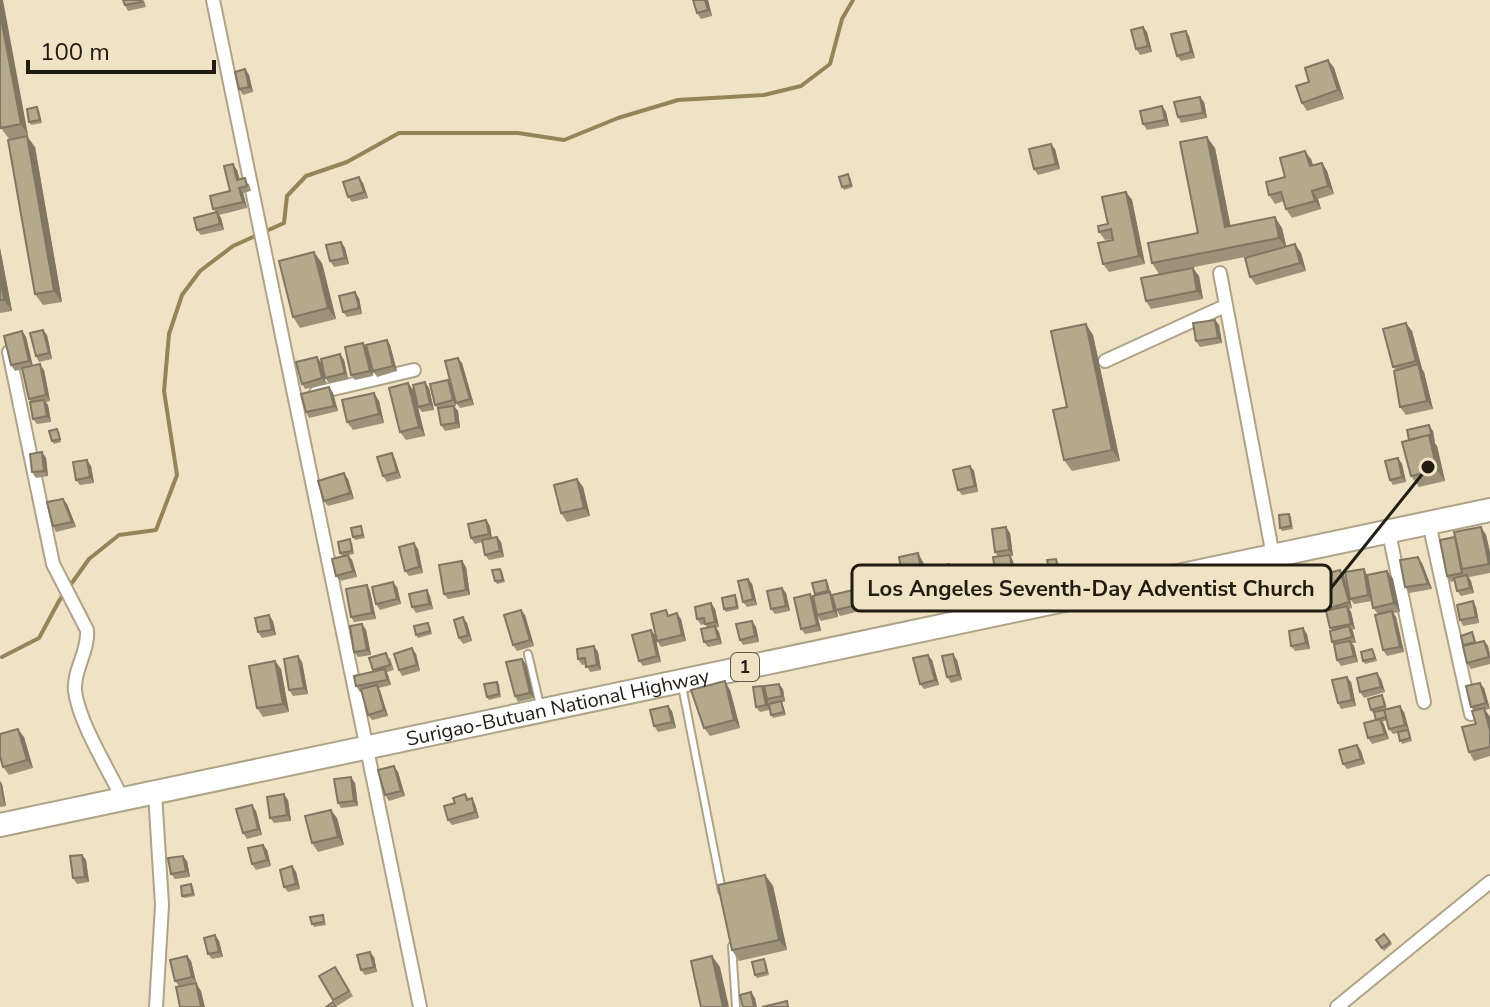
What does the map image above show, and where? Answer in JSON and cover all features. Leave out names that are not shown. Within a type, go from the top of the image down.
[{"type":"highway","name":"Surigao-Butuan National Highway","points":[[0,825],[1490,510]]},
{"type":"street","points":[[213,0],[420,1007]]},
{"type":"street","points":[[1220,273],[1273,556]]},
{"type":"street","points":[[1105,361],[1225,306]]},
{"type":"street","points":[[8,346],[53,564],[87,630],[88,641],[75,690],[82,714],[123,800]]},
{"type":"street","points":[[296,398],[414,370]]},
{"type":"street","points":[[1429,523],[1471,714]]},
{"type":"street","points":[[1389,533],[1424,702]]},
{"type":"street","points":[[155,793],[162,905],[156,1007]]},
{"type":"street","points":[[1337,1007],[1490,882]]},
{"type":"lane","points":[[267,264],[281,263]]},
{"type":"lane","points":[[528,654],[541,709]]},
{"type":"lane","points":[[680,679],[723,899]]},
{"type":"lane","points":[[731,941],[736,969],[736,1007]]},
{"type":"building","points":[[123,0],[141,0],[142,2],[125,5]]},
{"type":"building","points":[[693,0],[705,0],[708,10],[697,13]]},
{"type":"building","points":[[0,13],[21,124],[1,128],[0,123]]},
{"type":"building","points":[[1143,27],[1148,46],[1136,49],[1131,30]]},
{"type":"building","points":[[1186,31],[1191,52],[1177,56],[1171,34]]},
{"type":"building","points":[[1328,60],[1338,90],[1302,103],[1296,86],[1309,82],[1305,68]]},
{"type":"building","points":[[245,69],[249,87],[239,89],[235,72]]},
{"type":"building","points":[[1200,97],[1203,113],[1178,117],[1174,102]]},
{"type":"building","points":[[1162,106],[1165,120],[1143,124],[1140,111]]},
{"type":"building","points":[[37,107],[40,120],[29,122],[27,109]]},
{"type":"building","points":[[27,136],[54,291],[35,294],[8,140]]},
{"type":"building","points":[[1207,137],[1225,227],[1275,217],[1279,238],[1152,263],[1148,243],[1198,233],[1180,142]]},
{"type":"building","points":[[1051,144],[1056,164],[1034,169],[1029,149]]},
{"type":"building","points":[[1305,151],[1310,166],[1322,163],[1328,186],[1312,191],[1315,201],[1286,209],[1281,192],[1269,195],[1266,182],[1285,177],[1280,158]]},
{"type":"building","points":[[233,164],[237,180],[245,178],[247,186],[239,188],[243,202],[213,209],[210,196],[230,191],[224,166]]},
{"type":"building","points":[[848,174],[851,185],[842,187],[839,177]]},
{"type":"building","points":[[359,177],[364,192],[348,197],[343,182]]},
{"type":"building","points":[[1126,192],[1139,256],[1103,264],[1098,243],[1113,240],[1111,229],[1099,232],[1098,226],[1108,224],[1102,197]]},
{"type":"building","points":[[217,212],[220,224],[197,230],[194,218]]},
{"type":"building","points":[[341,242],[345,258],[330,261],[326,245]]},
{"type":"building","points":[[1295,244],[1300,263],[1250,277],[1245,258]]},
{"type":"building","points":[[314,252],[328,308],[293,317],[279,261]]},
{"type":"building","points":[[1193,268],[1197,291],[1146,301],[1141,278]]},
{"type":"building","points":[[0,278],[4,300],[0,300]]},
{"type":"building","points":[[355,292],[359,308],[343,312],[339,296]]},
{"type":"building","points":[[1215,320],[1218,338],[1196,341],[1193,323]]},
{"type":"building","points":[[1406,323],[1416,361],[1393,367],[1383,329]]},
{"type":"building","points":[[1086,324],[1112,450],[1064,460],[1053,410],[1067,407],[1051,331]]},
{"type":"building","points":[[43,330],[49,353],[36,356],[30,333]]},
{"type":"building","points":[[22,331],[29,361],[11,365],[4,336]]},
{"type":"building","points":[[387,340],[393,366],[373,371],[366,345]]},
{"type":"building","points":[[363,343],[370,371],[351,375],[345,347]]},
{"type":"building","points":[[340,354],[345,373],[325,378],[321,359]]},
{"type":"building","points":[[317,357],[322,378],[302,384],[296,362]]},
{"type":"building","points":[[458,358],[470,399],[456,403],[445,361]]},
{"type":"building","points":[[40,364],[46,395],[29,399],[22,368]]},
{"type":"building","points":[[1418,364],[1427,401],[1400,407],[1394,371]]},
{"type":"building","points":[[448,380],[453,400],[435,405],[430,384]]},
{"type":"building","points":[[425,382],[430,404],[418,407],[413,385]]},
{"type":"building","points":[[408,383],[419,427],[400,432],[389,388]]},
{"type":"building","points":[[329,387],[334,406],[306,412],[301,394]]},
{"type":"building","points":[[374,393],[379,414],[347,422],[342,400]]},
{"type":"building","points":[[44,400],[47,416],[33,419],[30,402]]},
{"type":"building","points":[[454,406],[456,423],[441,425],[438,408]]},
{"type":"building","points":[[1429,425],[1432,438],[1429,435],[1409,440],[1407,430]]},
{"type":"building","points":[[57,429],[60,439],[52,441],[49,431]]},
{"type":"building","points":[[1429,435],[1437,470],[1411,476],[1402,442]]},
{"type":"building","points":[[42,452],[44,471],[32,472],[30,454]]},
{"type":"building","points":[[392,453],[397,472],[383,476],[377,457]]},
{"type":"building","points":[[1398,458],[1402,477],[1390,480],[1385,461]]},
{"type":"building","points":[[87,460],[90,477],[76,480],[73,462]]},
{"type":"building","points":[[970,466],[975,486],[958,490],[953,470]]},
{"type":"building","points":[[344,473],[350,493],[324,501],[318,481]]},
{"type":"building","points":[[577,479],[584,508],[561,513],[554,485]]},
{"type":"building","points":[[63,499],[72,522],[53,526],[47,502]]},
{"type":"building","points":[[1289,514],[1291,526],[1280,528],[1279,515]]},
{"type":"building","points":[[486,520],[489,534],[471,538],[468,524]]},
{"type":"building","points":[[361,526],[363,535],[353,537],[351,528]]},
{"type":"building","points":[[1006,527],[1009,550],[995,552],[992,529]]},
{"type":"building","points":[[1481,527],[1489,564],[1462,569],[1454,532]]},
{"type":"building","points":[[497,537],[500,551],[485,555],[482,540]]},
{"type":"building","points":[[1455,537],[1462,573],[1447,576],[1440,540]]},
{"type":"building","points":[[350,539],[352,551],[340,553],[338,542]]},
{"type":"building","points":[[414,543],[419,567],[405,571],[399,547]]},
{"type":"building","points":[[918,553],[924,586],[919,587],[920,592],[903,595],[897,570],[901,569],[899,557]]},
{"type":"building","points":[[348,555],[353,571],[336,576],[332,559]]},
{"type":"building","points":[[1010,555],[1013,578],[1002,579],[1002,585],[997,586],[993,557]]},
{"type":"building","points":[[1418,557],[1428,584],[1405,587],[1400,560]]},
{"type":"building","points":[[1056,559],[1059,572],[1050,574],[1047,560]]},
{"type":"building","points":[[462,561],[466,590],[444,594],[439,565]]},
{"type":"building","points":[[949,564],[951,568],[957,566],[961,592],[945,597],[936,568]]},
{"type":"building","points":[[500,569],[503,580],[495,581],[492,570]]},
{"type":"building","points":[[1364,569],[1368,595],[1350,599],[1345,572]]},
{"type":"building","points":[[1340,570],[1349,602],[1330,608],[1321,575]]},
{"type":"building","points":[[1387,571],[1394,603],[1373,608],[1367,575]]},
{"type":"building","points":[[1467,575],[1470,588],[1457,591],[1454,578]]},
{"type":"building","points":[[748,579],[753,599],[743,602],[738,581]]},
{"type":"building","points":[[826,580],[828,591],[815,594],[812,583]]},
{"type":"building","points":[[393,582],[397,599],[376,604],[372,587]]},
{"type":"building","points":[[367,585],[372,613],[351,617],[346,589]]},
{"type":"building","points":[[782,588],[786,606],[771,609],[767,591]]},
{"type":"building","points":[[427,590],[429,604],[412,607],[409,594]]},
{"type":"building","points":[[853,590],[856,605],[836,610],[832,595]]},
{"type":"building","points":[[830,592],[834,611],[817,615],[813,596]]},
{"type":"building","points":[[810,594],[817,625],[801,629],[794,598]]},
{"type":"building","points":[[735,595],[737,607],[724,609],[722,598]]},
{"type":"building","points":[[1473,601],[1476,617],[1460,620],[1457,605]]},
{"type":"building","points":[[711,603],[715,622],[705,624],[704,618],[697,619],[695,607]]},
{"type":"building","points":[[1347,606],[1351,624],[1330,628],[1326,611]]},
{"type":"building","points":[[521,610],[530,640],[513,645],[504,615]]},
{"type":"building","points":[[666,610],[668,616],[677,613],[682,635],[657,641],[651,614]]},
{"type":"building","points":[[1392,611],[1400,647],[1383,650],[1375,615]]},
{"type":"building","points":[[269,615],[272,630],[258,632],[255,618]]},
{"type":"building","points":[[463,617],[468,635],[459,638],[454,620]]},
{"type":"building","points":[[752,621],[755,636],[740,640],[736,624]]},
{"type":"building","points":[[428,623],[430,631],[416,635],[414,626]]},
{"type":"building","points":[[362,624],[367,650],[354,652],[350,626]]},
{"type":"building","points":[[715,626],[718,639],[704,642],[701,629]]},
{"type":"building","points":[[1349,626],[1352,637],[1332,642],[1330,631]]},
{"type":"building","points":[[1303,628],[1306,643],[1291,646],[1289,631]]},
{"type":"building","points":[[651,630],[657,656],[639,661],[632,635]]},
{"type":"building","points":[[1472,632],[1475,642],[1463,645],[1461,636]]},
{"type":"building","points":[[1350,641],[1354,656],[1337,660],[1334,644]]},
{"type":"building","points":[[1484,641],[1489,657],[1467,663],[1463,646]]},
{"type":"building","points":[[594,646],[597,665],[586,667],[585,658],[578,659],[577,649]]},
{"type":"building","points":[[412,648],[417,665],[399,670],[394,654]]},
{"type":"building","points":[[1372,649],[1375,658],[1363,661],[1361,652]]},
{"type":"building","points":[[386,653],[390,665],[373,670],[369,658]]},
{"type":"building","points":[[953,654],[958,675],[947,677],[942,656]]},
{"type":"building","points":[[928,655],[935,680],[920,684],[913,658]]},
{"type":"building","points":[[298,656],[304,688],[289,690],[284,659]]},
{"type":"building","points":[[522,659],[530,693],[515,696],[506,662]]},
{"type":"building","points":[[275,661],[283,704],[257,708],[249,666]]},
{"type":"building","points":[[385,669],[387,680],[356,686],[354,676]]},
{"type":"building","points":[[1377,673],[1381,687],[1360,692],[1357,678]]},
{"type":"building","points":[[1347,677],[1352,700],[1338,703],[1332,680]]},
{"type":"building","points":[[725,681],[734,720],[704,728],[691,690]]},
{"type":"building","points":[[497,682],[499,694],[487,697],[484,684]]},
{"type":"building","points":[[1480,683],[1486,703],[1471,707],[1466,686]]},
{"type":"building","points":[[779,684],[782,696],[767,699],[764,686]]},
{"type":"building","points":[[377,685],[384,710],[368,715],[361,689]]},
{"type":"building","points":[[762,686],[766,705],[756,707],[753,687]]},
{"type":"building","points":[[1382,695],[1385,706],[1371,710],[1368,699]]},
{"type":"building","points":[[781,701],[784,712],[771,715],[769,704]]},
{"type":"building","points":[[668,706],[672,722],[654,726],[650,710]]},
{"type":"building","points":[[1400,706],[1405,725],[1389,729],[1384,710]]},
{"type":"building","points":[[1484,708],[1490,731],[1490,747],[1469,752],[1462,727],[1476,724],[1472,711]]},
{"type":"building","points":[[1384,710],[1386,717],[1376,720],[1374,712]]},
{"type":"building","points":[[1380,719],[1385,734],[1368,738],[1364,723]]},
{"type":"building","points":[[18,729],[27,760],[3,767],[0,734]]},
{"type":"building","points":[[1408,730],[1410,738],[1400,741],[1398,732]]},
{"type":"building","points":[[1357,745],[1361,759],[1343,764],[1339,750]]},
{"type":"building","points":[[394,766],[401,791],[385,795],[378,770]]},
{"type":"building","points":[[351,777],[354,801],[338,803],[334,779]]},
{"type":"building","points":[[284,794],[287,815],[270,818],[267,797]]},
{"type":"building","points":[[465,794],[467,800],[472,798],[475,812],[448,820],[444,806],[455,803],[453,798]]},
{"type":"building","points":[[252,805],[258,829],[243,833],[236,809]]},
{"type":"building","points":[[331,810],[338,837],[312,843],[305,816]]},
{"type":"building","points":[[263,845],[267,860],[252,864],[248,848]]},
{"type":"building","points":[[82,855],[85,877],[73,878],[70,856]]},
{"type":"building","points":[[183,856],[186,871],[171,874],[168,858]]},
{"type":"building","points":[[292,866],[296,884],[284,887],[280,870]]},
{"type":"building","points":[[765,875],[779,940],[732,950],[718,885]]},
{"type":"building","points":[[191,884],[193,894],[182,896],[181,886]]},
{"type":"building","points":[[323,915],[324,922],[312,924],[310,917]]},
{"type":"building","points":[[1384,934],[1390,942],[1382,948],[1376,940]]},
{"type":"building","points":[[215,935],[219,952],[208,954],[204,938]]},
{"type":"building","points":[[370,952],[374,967],[361,970],[357,955]]},
{"type":"building","points":[[187,956],[192,977],[175,981],[170,960]]},
{"type":"building","points":[[712,956],[723,1007],[701,1007],[691,961]]},
{"type":"building","points":[[764,959],[767,972],[755,975],[752,962]]},
{"type":"building","points":[[335,967],[349,991],[333,1000],[319,976]]},
{"type":"building","points":[[196,983],[201,1007],[180,1007],[176,987]]},
{"type":"building","points":[[751,992],[754,1007],[743,1007],[740,995]]},
{"type":"building","points":[[787,1001],[788,1007],[762,1007]]},
{"type":"waterway","points":[[2,657],[39,638],[59,601],[89,559],[119,535],[156,530],[177,475],[164,391],[169,334],[182,295],[200,271],[233,246],[284,223],[287,196],[306,176],[347,162],[399,133],[518,133],[564,140],[618,118],[678,100],[764,95],[801,86],[830,64],[842,19],[853,0]]},
{"type":"place","name":"Los Angeles Seventh-Day Adventist Church","points":[[1428,467]]}]
